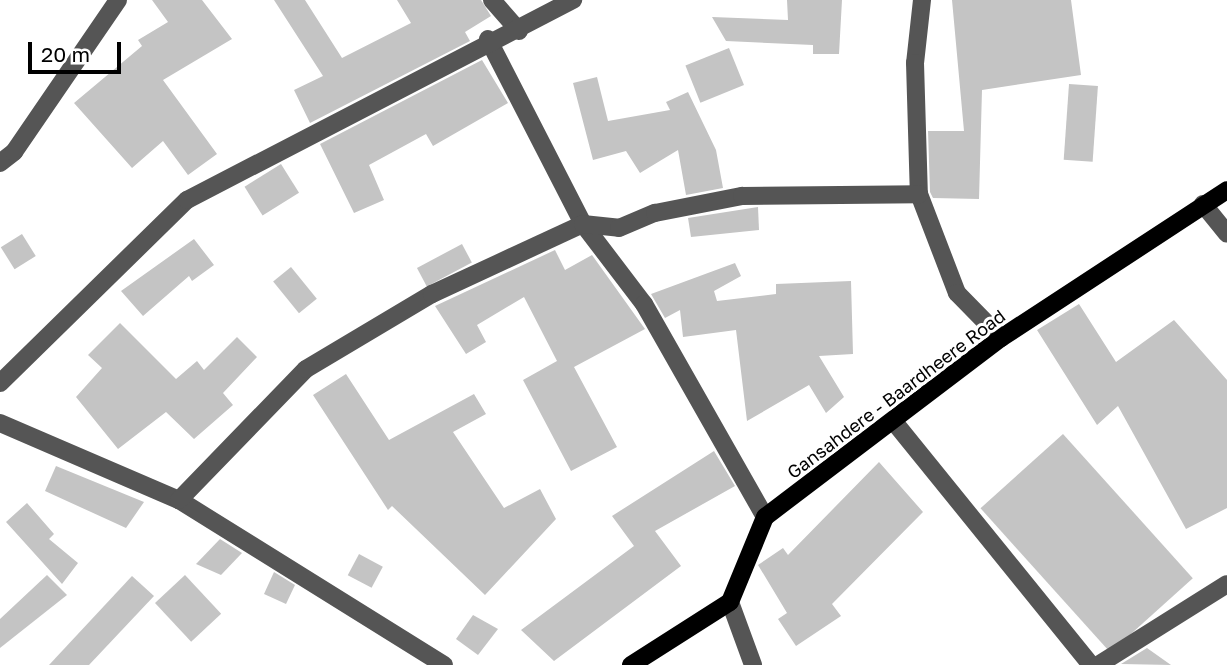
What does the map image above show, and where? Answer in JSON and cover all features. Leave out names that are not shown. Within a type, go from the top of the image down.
[{"type":"main road","name":"Gansahdere - Baardheere Road","points":[[765,516],[895,423],[1001,338],[1227,190]]},
{"type":"main road","points":[[631,665],[730,603],[765,516]]},
{"type":"street","points":[[0,163],[14,152],[118,0]]},
{"type":"street","points":[[492,0],[519,31]]},
{"type":"street","points":[[0,383],[187,200],[488,40],[519,31],[573,0]]},
{"type":"street","points":[[922,0],[915,63],[919,194],[957,293],[1001,338]]},
{"type":"street","points":[[488,40],[583,224],[644,304],[765,516]]},
{"type":"street","points":[[179,500],[306,369],[432,295],[583,224],[619,228],[655,213],[742,197],[919,194]]},
{"type":"street","points":[[1203,204],[1227,234]]},
{"type":"street","points":[[0,423],[179,500],[444,665]]},
{"type":"street","points":[[895,423],[1091,665]]},
{"type":"street","points":[[1098,665],[1227,584]]},
{"type":"street","points":[[730,603],[753,665]]},
{"type":"building","points":[[152,0],[202,0],[232,39],[163,80],[217,154],[188,175],[163,141],[132,168],[74,103],[142,46],[138,40],[168,22]]},
{"type":"building","points":[[274,0],[305,0],[342,58],[411,23],[397,0],[481,0],[491,16],[465,32],[470,41],[310,123],[294,90],[323,76]]},
{"type":"building","points":[[787,0],[842,0],[839,54],[813,54],[813,45],[726,41],[712,17],[788,20]]},
{"type":"building","points":[[952,0],[1071,0],[1081,75],[982,90],[979,199],[933,198],[930,192],[928,131],[964,131]]},
{"type":"building","points":[[729,48],[744,85],[700,103],[685,66]]},
{"type":"building","points":[[482,60],[508,103],[433,146],[426,134],[369,165],[384,200],[354,213],[320,144]]},
{"type":"building","points":[[597,77],[608,121],[670,110],[666,102],[688,92],[716,150],[723,188],[686,195],[678,150],[640,173],[626,151],[593,160],[573,83]]},
{"type":"building","points":[[1069,84],[1098,86],[1093,162],[1064,160]]},
{"type":"building","points":[[281,164],[299,193],[263,216],[245,187]]},
{"type":"building","points":[[758,207],[759,230],[691,237],[688,218]]},
{"type":"building","points":[[22,234],[36,256],[15,269],[1,247]]},
{"type":"building","points":[[194,239],[214,265],[192,281],[189,276],[143,316],[121,291]]},
{"type":"building","points":[[462,244],[472,263],[427,286],[417,268]]},
{"type":"building","points":[[555,250],[565,270],[592,255],[645,329],[574,367],[617,447],[571,471],[523,380],[557,361],[524,297],[477,325],[486,342],[466,354],[435,306]]},
{"type":"building","points":[[735,263],[741,276],[714,291],[717,301],[776,294],[776,284],[851,281],[853,354],[819,356],[844,397],[826,413],[809,385],[747,421],[736,330],[683,337],[680,310],[665,318],[651,294]]},
{"type":"building","points":[[291,267],[317,299],[299,313],[273,281]]},
{"type":"building","points":[[1079,304],[1116,362],[1174,320],[1227,380],[1227,508],[1186,529],[1118,406],[1097,425],[1037,330]]},
{"type":"building","points":[[120,323],[176,379],[197,361],[204,370],[237,337],[257,357],[223,393],[233,405],[194,439],[166,412],[118,449],[76,397],[102,368],[88,355]]},
{"type":"building","points":[[346,374],[389,440],[474,394],[486,414],[453,432],[504,508],[540,489],[556,519],[485,595],[392,506],[388,510],[313,395]]},
{"type":"building","points":[[1063,434],[1193,578],[1110,652],[981,508]]},
{"type":"building","points":[[714,451],[735,486],[655,531],[681,566],[554,661],[521,630],[634,546],[612,516]]},
{"type":"building","points":[[879,462],[923,512],[832,604],[841,616],[796,646],[778,619],[787,613],[758,565],[783,548],[788,555]]},
{"type":"building","points":[[56,466],[144,502],[126,528],[45,491]]},
{"type":"building","points":[[27,503],[54,534],[49,539],[78,563],[62,584],[6,522]]},
{"type":"building","points":[[220,539],[242,553],[221,575],[196,564]]},
{"type":"building","points":[[359,554],[383,567],[372,588],[348,575]]},
{"type":"building","points":[[274,572],[295,585],[286,604],[264,594]]},
{"type":"building","points":[[47,575],[67,595],[0,648],[0,619]]},
{"type":"building","points":[[185,575],[221,614],[191,642],[155,603]]},
{"type":"building","points":[[132,576],[154,596],[89,665],[49,665]]},
{"type":"building","points":[[473,615],[498,629],[478,655],[456,639]]},
{"type":"building","points":[[1147,648],[1171,665],[1121,664]]}]
